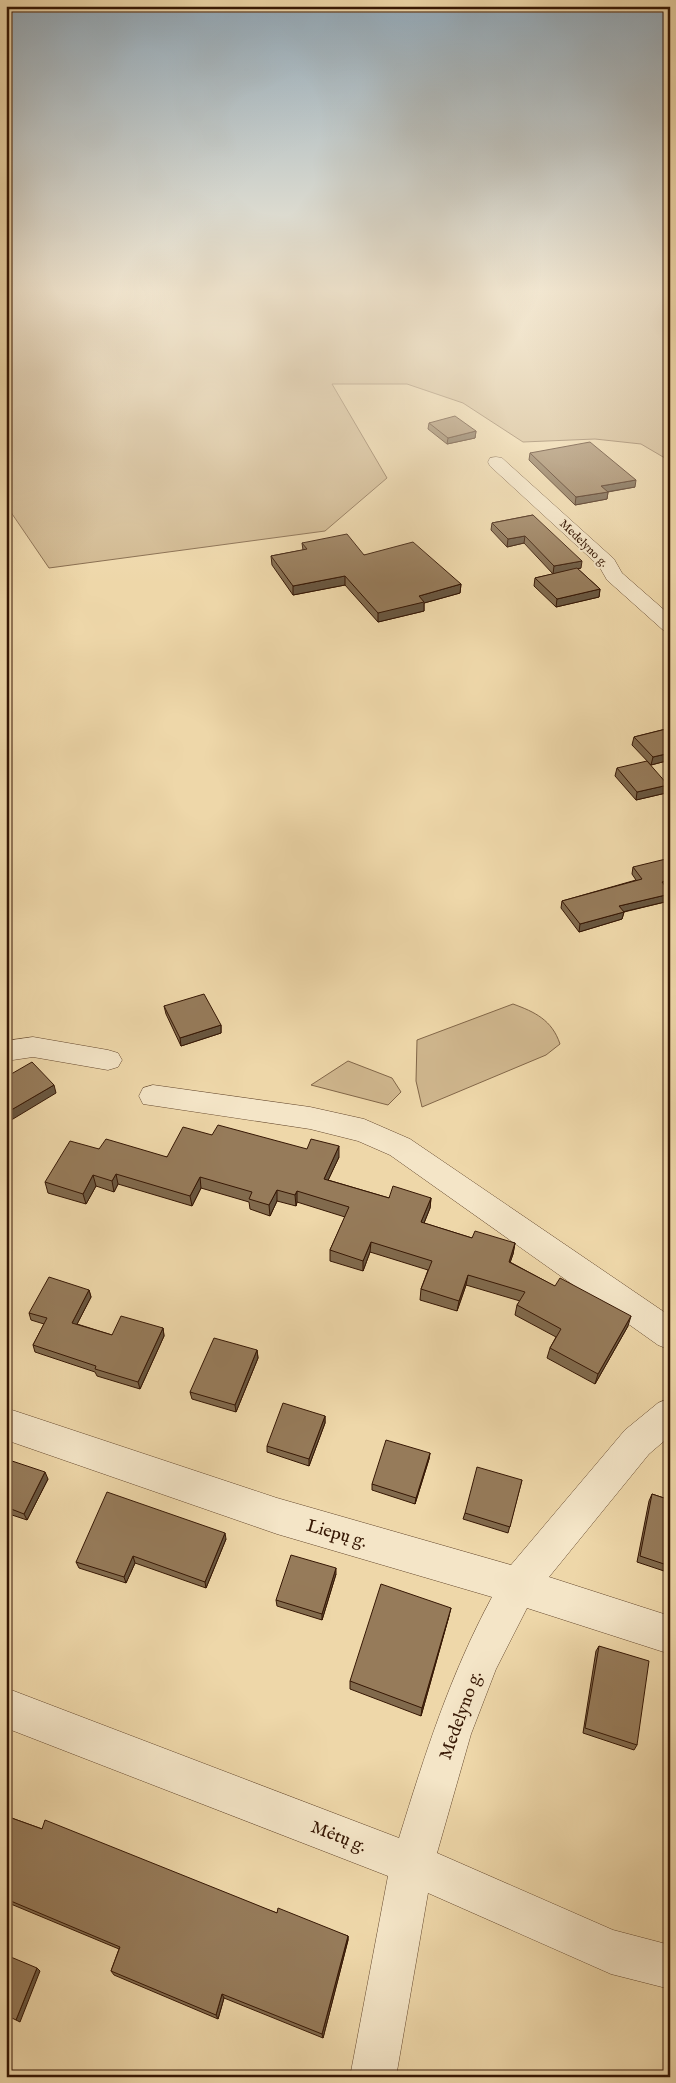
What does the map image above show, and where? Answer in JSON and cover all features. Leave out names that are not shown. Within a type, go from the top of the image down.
[{"type":"street","name":"Medelyno g.","points":[[496,462],[607,563],[614,576],[670,626]]},
{"type":"street","points":[[6,1051],[33,1048],[108,1060]]},
{"type":"street","points":[[154,1096],[310,1118],[364,1131],[400,1147],[670,1336]]},
{"type":"street","name":"Medelyno g.","points":[[374,2077],[412,1864],[451,1734],[480,1659],[518,1586],[637,1442],[670,1414]]},
{"type":"street","name":"Liepų g.","points":[[6,1424],[277,1516],[518,1586],[670,1635]]},
{"type":"street","name":"Mėtų g.","points":[[6,1708],[412,1864],[610,1952],[670,1967]]},
{"type":"shaded area","points":[[6,389],[335,389],[387,478],[325,531],[49,568],[6,505]]},
{"type":"shaded area","points":[[422,389],[670,389],[670,461],[641,444],[595,439],[523,442],[463,403]]},
{"type":"shaded area","points":[[513,1004],[542,1018],[557,1036],[560,1044],[546,1055],[422,1107],[416,1081],[417,1040]]},
{"type":"shaded area","points":[[348,1061],[392,1078],[401,1092],[388,1105],[311,1085]]},
{"type":"building","points":[[455,416],[476,431],[448,438],[429,423]]},
{"type":"building","points":[[590,442],[636,480],[601,486],[608,492],[576,497],[530,453]]},
{"type":"building","points":[[533,515],[582,561],[554,566],[525,536],[508,539],[492,523]]},
{"type":"building","points":[[347,534],[364,555],[413,542],[461,584],[419,596],[424,602],[378,613],[345,576],[293,586],[271,556],[307,549],[302,543]]},
{"type":"building","points":[[577,568],[600,589],[557,599],[535,578]]},
{"type":"building","points":[[670,728],[670,753],[653,757],[634,737]]},
{"type":"building","points":[[647,761],[668,785],[637,792],[617,768]]},
{"type":"building","points":[[670,858],[670,880],[662,882],[670,894],[619,906],[624,912],[580,924],[562,901],[642,879],[633,867]]},
{"type":"building","points":[[204,994],[221,1025],[180,1038],[164,1006]]},
{"type":"building","points":[[32,1062],[54,1085],[6,1113],[6,1077]]},
{"type":"building","points":[[218,1125],[307,1149],[311,1139],[339,1146],[324,1179],[389,1198],[393,1186],[431,1198],[421,1222],[472,1238],[475,1231],[515,1243],[509,1262],[555,1286],[560,1278],[631,1316],[598,1374],[550,1348],[561,1329],[517,1305],[525,1292],[468,1275],[459,1301],[421,1289],[432,1261],[371,1242],[363,1261],[330,1250],[349,1207],[297,1191],[295,1195],[277,1190],[269,1205],[249,1199],[252,1192],[200,1177],[190,1196],[116,1174],[112,1181],[93,1175],[83,1194],[45,1182],[70,1141],[99,1149],[106,1139],[167,1157],[183,1127],[212,1135]]},
{"type":"building","points":[[49,1277],[89,1290],[72,1323],[112,1335],[121,1316],[163,1328],[138,1382],[95,1369],[96,1366],[33,1345],[47,1318],[29,1313]]},
{"type":"building","points":[[214,1338],[257,1350],[235,1405],[190,1392]]},
{"type":"building","points":[[283,1403],[325,1416],[309,1459],[267,1446]]},
{"type":"building","points":[[386,1440],[430,1453],[416,1498],[372,1484]]},
{"type":"building","points":[[6,1459],[45,1472],[24,1514],[6,1507]]},
{"type":"building","points":[[477,1467],[522,1480],[510,1527],[465,1513]]},
{"type":"building","points":[[107,1492],[225,1533],[205,1582],[133,1556],[124,1577],[76,1562]]},
{"type":"building","points":[[652,1494],[670,1500],[670,1566],[640,1556]]},
{"type":"building","points":[[291,1555],[336,1568],[322,1614],[276,1600]]},
{"type":"building","points":[[381,1584],[451,1608],[422,1708],[350,1681]]},
{"type":"building","points":[[599,1646],[649,1661],[637,1745],[585,1728]]},
{"type":"building","points":[[6,1816],[42,1829],[45,1820],[277,1913],[278,1908],[348,1936],[322,2034],[222,1994],[216,2015],[111,1971],[120,1947],[6,1899]]},
{"type":"building","points":[[6,1955],[37,1968],[16,2020],[6,2015]]}]
